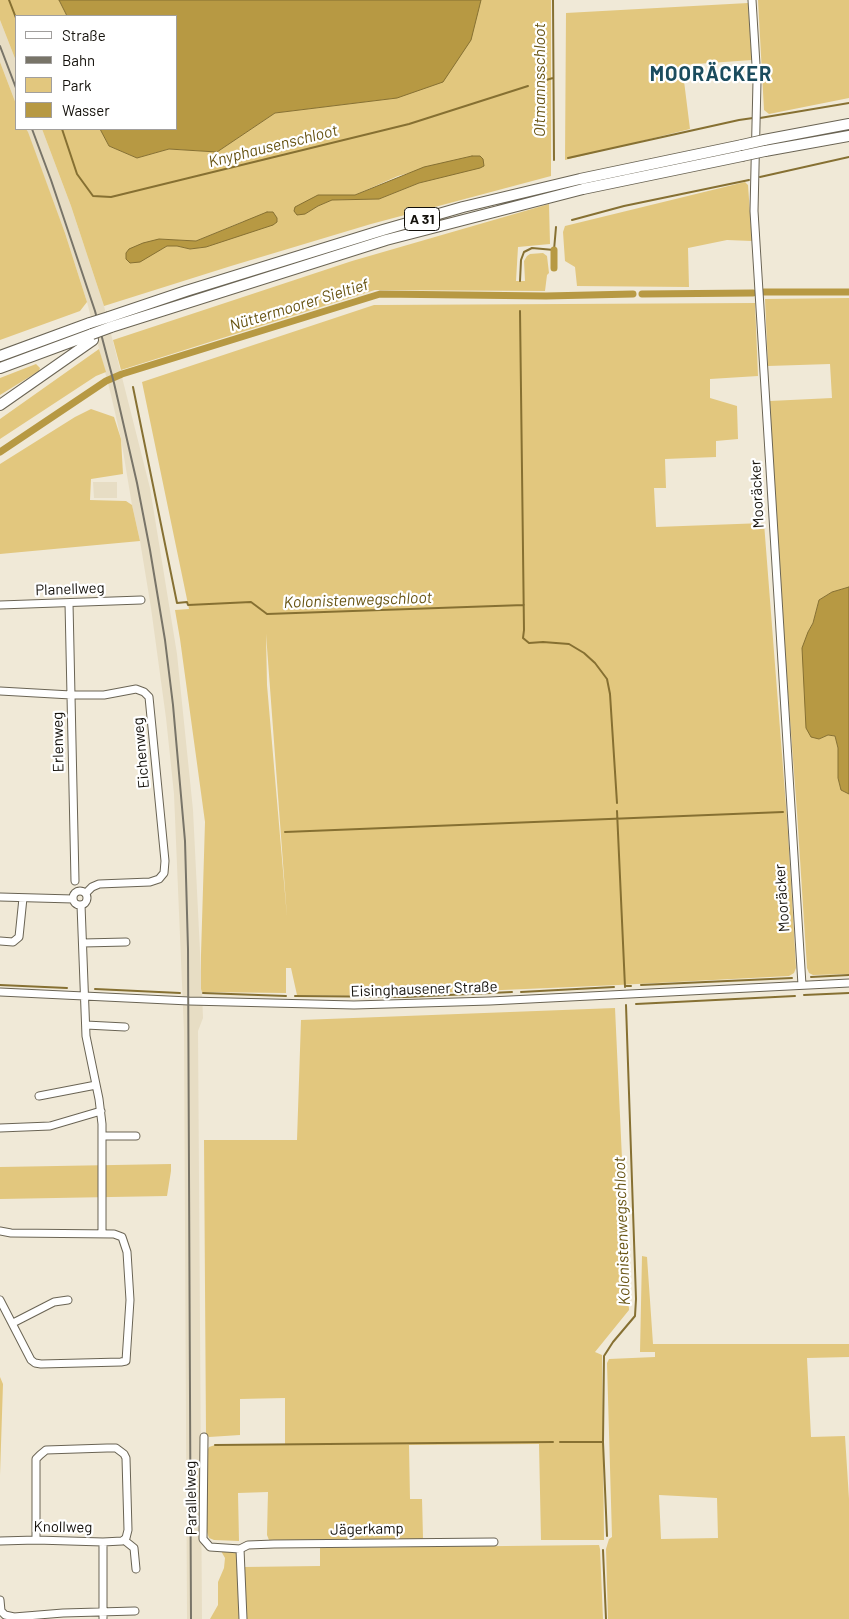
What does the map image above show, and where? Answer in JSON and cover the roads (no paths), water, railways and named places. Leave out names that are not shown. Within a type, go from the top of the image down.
[{"type":"highway","name":"A 31","points":[[0,356],[100,329],[404,235],[742,151],[764,140],[849,124]]},
{"type":"highway","name":"A 31","points":[[742,151],[765,151],[849,136]]},
{"type":"highway","name":"A 31","points":[[0,368],[100,329]]},
{"type":"highway","points":[[0,405],[100,329]]},
{"type":"street","name":"Mooräcker","points":[[752,0],[757,81],[754,211],[802,986]]},
{"type":"street","name":"Planellweg","points":[[0,605],[141,600]]},
{"type":"street","name":"Erlenweg","points":[[69,603],[75,881]]},
{"type":"street","name":"Eichenweg","points":[[0,691],[71,695],[104,694],[133,689],[144,692],[148,696],[165,861],[164,874],[155,881],[103,884],[92,887],[86,893]]},
{"type":"street","points":[[73,899],[77,891],[86,893],[87,900],[81,905]]},
{"type":"street","points":[[0,897],[73,899],[81,905]]},
{"type":"street","points":[[0,941],[13,942],[20,937],[23,898]]},
{"type":"street","points":[[81,905],[88,1046],[101,1112],[102,1233]]},
{"type":"street","points":[[83,943],[126,942]]},
{"type":"street","name":"Eisinghausener Straße","points":[[0,992],[214,1002],[354,1005],[472,1002],[849,983]]},
{"type":"street","points":[[86,1025],[125,1027]]},
{"type":"street","points":[[39,1096],[96,1085]]},
{"type":"street","points":[[0,1128],[50,1126],[101,1112]]},
{"type":"street","points":[[102,1136],[136,1136]]},
{"type":"street","points":[[0,1231],[11,1233],[102,1233],[114,1234],[124,1239],[130,1300],[126,1361],[38,1364],[31,1360],[0,1300]]},
{"type":"street","points":[[13,1322],[54,1302],[68,1300]]},
{"type":"street","name":"Parallelweg","points":[[204,1437],[204,1539],[210,1547],[240,1549]]},
{"type":"street","points":[[36,1540],[36,1459],[46,1450],[116,1448],[126,1458],[128,1530],[125,1539],[134,1548],[136,1569]]},
{"type":"street","name":"Knollweg","points":[[0,1541],[103,1542],[125,1539]]},
{"type":"street","points":[[103,1542],[103,1615]]},
{"type":"street","name":"Jägerkamp","points":[[240,1549],[248,1545],[274,1544],[494,1542]]},
{"type":"street","points":[[240,1549],[243,1619]]},
{"type":"street","points":[[0,1600],[1,1612],[11,1617],[103,1615],[135,1611]]},
{"type":"water","points":[[59,0],[481,0],[471,40],[443,82],[397,98],[275,113],[217,152],[169,149],[137,158],[109,146],[101,130],[178,130],[178,15],[66,15]]},
{"type":"water","points":[[472,156],[480,156],[483,159],[484,166],[419,183],[379,199],[332,200],[305,214],[297,215],[294,211],[295,207],[318,195],[355,195],[424,167]]},
{"type":"water","points":[[267,212],[273,212],[277,218],[277,222],[273,225],[206,247],[190,249],[167,246],[140,262],[130,263],[126,259],[126,253],[129,249],[143,243],[159,239],[196,241]]},
{"type":"water","points":[[849,587],[849,794],[841,790],[838,778],[838,748],[835,736],[828,735],[819,739],[811,737],[806,728],[802,648],[813,623],[819,600],[832,592]]},
{"type":"waterway","name":"Knyphausenschloot","points":[[9,0],[15,15]]},
{"type":"waterway","name":"Knyphausenschloot","points":[[553,0],[554,160]]},
{"type":"waterway","name":"Knyphausenschloot","points":[[539,82],[553,78]]},
{"type":"waterway","name":"Knyphausenschloot","points":[[62,130],[77,174],[93,196],[111,197],[409,124],[528,86]]},
{"type":"waterway","points":[[760,118],[849,103]]},
{"type":"waterway","points":[[568,158],[753,118]]},
{"type":"waterway","points":[[760,177],[849,157]]},
{"type":"waterway","points":[[572,220],[624,206],[749,180]]},
{"type":"waterway","name":"Kolonistenwegschloot","points":[[520,281],[521,260],[524,252],[532,248],[554,250],[556,227]]},
{"type":"waterway","name":"Oltmannsschloot","points":[[554,250],[554,268]]},
{"type":"waterway","name":"Nüttermoorer Sieltief","points":[[764,292],[849,292]]},
{"type":"waterway","name":"Nüttermoorer Sieltief","points":[[642,294],[753,293]]},
{"type":"waterway","name":"Nüttermoorer Sieltief","points":[[0,452],[106,381],[122,374],[380,294],[546,296],[633,294]]},
{"type":"waterway","name":"Kolonistenwegschloot","points":[[520,311],[523,638],[529,643],[569,644],[584,653],[595,663],[607,679],[610,694],[617,803]]},
{"type":"waterway","name":"Kolonistenwegschloot","points":[[133,387],[177,603],[187,602],[188,605],[251,602],[267,614],[524,605]]},
{"type":"waterway","name":"Kolonistenwegschloot","points":[[617,811],[625,987]]},
{"type":"waterway","points":[[285,832],[783,812]]},
{"type":"waterway","points":[[811,977],[849,975]]},
{"type":"waterway","points":[[641,985],[792,978]]},
{"type":"waterway","points":[[0,985],[67,988]]},
{"type":"waterway","name":"Kolonistenwegschloot","points":[[625,986],[631,986]]},
{"type":"waterway","points":[[521,992],[614,987]]},
{"type":"waterway","points":[[95,989],[180,993]]},
{"type":"waterway","points":[[295,996],[406,997],[512,992]]},
{"type":"waterway","points":[[203,993],[286,996]]},
{"type":"waterway","points":[[804,995],[849,993]]},
{"type":"waterway","points":[[636,1004],[795,996]]},
{"type":"waterway","name":"Kolonistenwegschloot","points":[[607,1536],[603,1442],[604,1356],[635,1316],[636,1299],[626,1005]]},
{"type":"waterway","points":[[215,1445],[553,1442]]},
{"type":"waterway","points":[[560,1442],[603,1442]]},
{"type":"waterway","name":"Kolonistenwegschloot","points":[[603,1550],[606,1619]]},
{"type":"railway","points":[[0,46],[15,85]]},
{"type":"railway","points":[[32,130],[95,311],[114,383],[150,550],[165,640],[173,705],[185,841],[188,949],[191,1619]]},
{"type":"district","name":"MOORÄCKER","points":[[711,74]]}]
